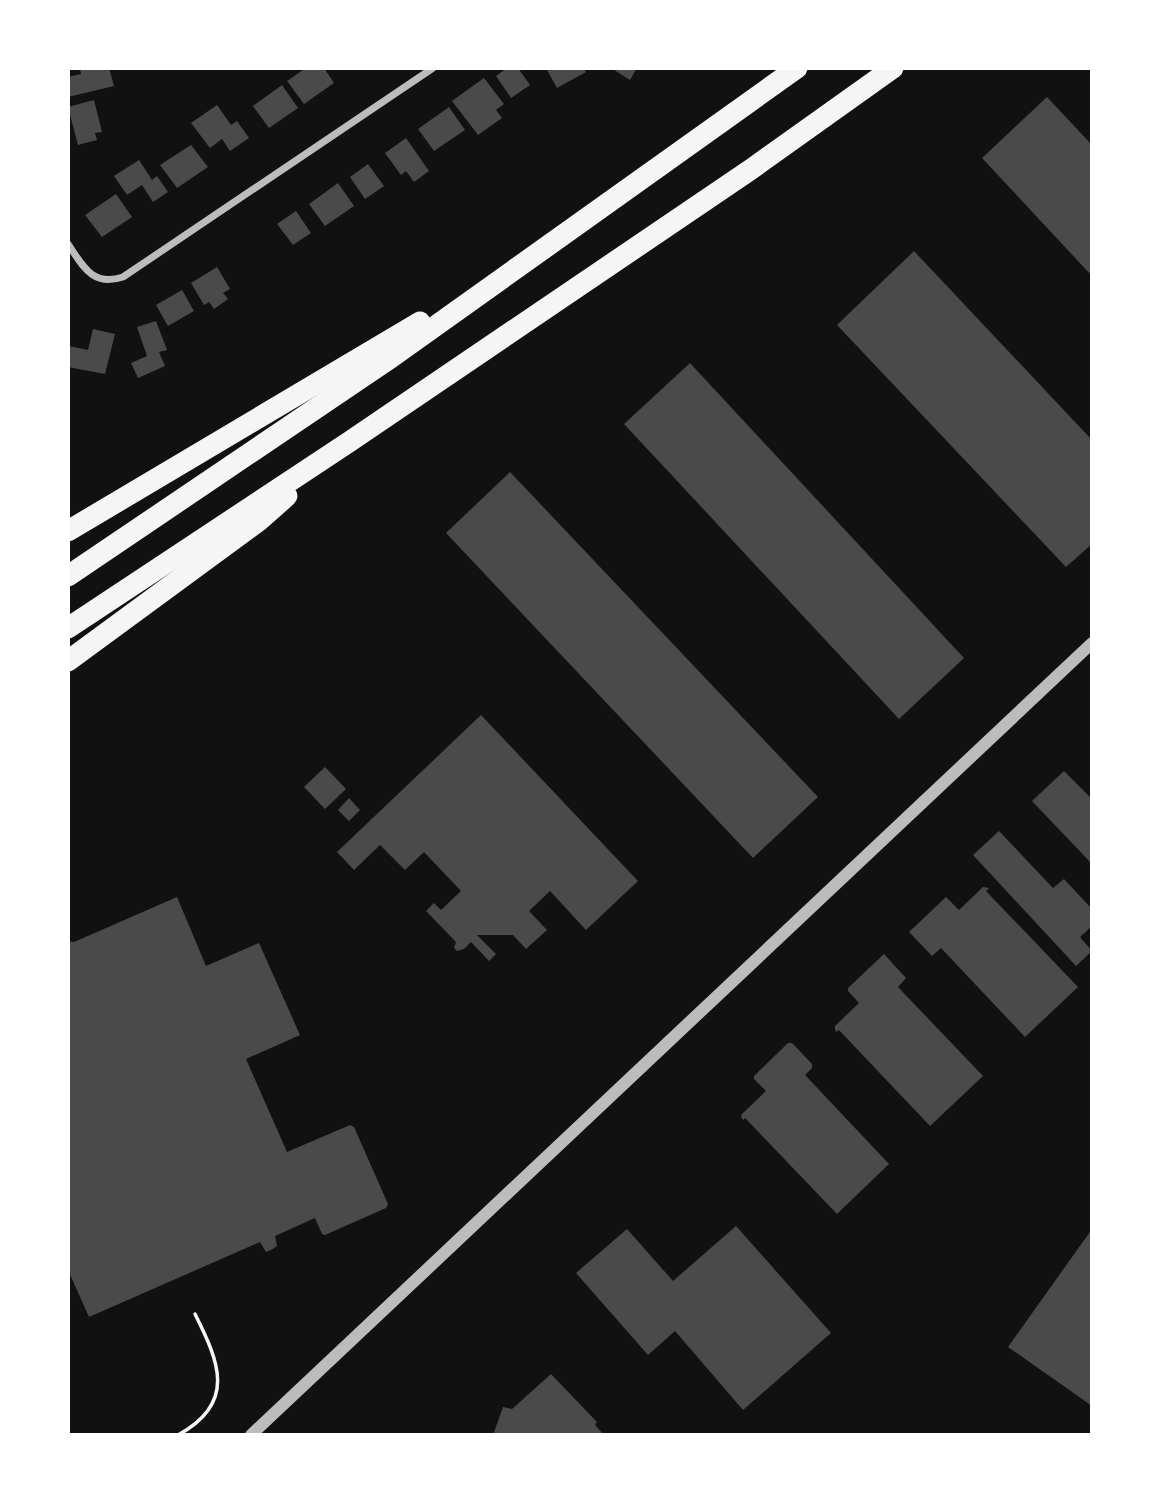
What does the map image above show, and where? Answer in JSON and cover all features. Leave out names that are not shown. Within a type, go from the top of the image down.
[{"type":"highway","points":[[68,576],[392,357],[797,68]]},
{"type":"highway","points":[[68,628],[349,442],[750,170],[893,68]]},
{"type":"highway","points":[[68,531],[525,260]]},
{"type":"highway","points":[[68,661],[260,520],[349,442]]},
{"type":"street","points":[[68,244],[93,276],[112,281],[123,277],[433,68]]},
{"type":"street","points":[[251,1435],[1092,643]]},
{"type":"path","points":[[178,1435],[201,1419],[213,1401],[218,1379],[216,1359],[195,1314]]},
{"type":"building","points":[[80,68],[109,68],[114,86],[68,97],[68,77],[81,74]]},
{"type":"building","points":[[306,68],[324,68],[334,83],[304,104],[287,81]]},
{"type":"building","points":[[507,68],[518,68],[530,85],[511,98],[496,76]]},
{"type":"building","points":[[546,68],[584,68],[586,72],[557,88]]},
{"type":"building","points":[[611,68],[637,68],[630,80]]},
{"type":"building","points":[[484,78],[504,104],[496,110],[502,118],[478,135],[452,101]]},
{"type":"building","points":[[282,85],[298,108],[269,128],[253,106]]},
{"type":"building","points":[[1047,97],[1092,145],[1092,276],[982,158]]},
{"type":"building","points":[[94,100],[102,132],[95,133],[97,140],[78,145],[68,107]]},
{"type":"building","points":[[217,105],[231,125],[237,121],[249,138],[230,151],[222,139],[210,148],[191,123]]},
{"type":"building","points":[[449,107],[465,130],[434,151],[418,129]]},
{"type":"building","points":[[406,138],[429,171],[414,182],[406,171],[401,175],[385,153]]},
{"type":"building","points":[[191,145],[208,167],[177,188],[160,165]]},
{"type":"building","points":[[139,160],[152,180],[157,176],[168,192],[153,202],[142,185],[127,195],[114,176]]},
{"type":"building","points":[[368,164],[384,186],[365,199],[350,177]]},
{"type":"building","points":[[338,183],[354,206],[325,226],[309,204]]},
{"type":"building","points":[[116,194],[132,217],[102,237],[85,215]]},
{"type":"building","points":[[296,211],[311,233],[293,245],[277,224]]},
{"type":"building","points":[[914,251],[1092,440],[1092,544],[1066,567],[837,325]]},
{"type":"building","points":[[217,267],[230,289],[223,293],[228,299],[214,309],[209,302],[204,305],[191,283]]},
{"type":"building","points":[[182,290],[194,311],[168,326],[156,305]]},
{"type":"building","points":[[156,321],[167,350],[159,352],[165,366],[138,378],[131,363],[147,356],[137,327]]},
{"type":"building","points":[[93,329],[115,334],[105,374],[68,367],[69,346],[88,350]]},
{"type":"building","points":[[690,363],[964,658],[899,719],[624,424]]},
{"type":"building","points":[[510,472],[818,797],[753,858],[446,533]]},
{"type":"building","points":[[481,715],[638,881],[586,930],[550,891],[529,911],[547,930],[526,949],[513,935],[477,935],[496,954],[489,961],[471,942],[464,949],[457,951],[454,948],[456,942],[426,911],[434,903],[441,910],[461,891],[424,852],[405,870],[380,845],[354,870],[337,852]]},
{"type":"building","points":[[325,767],[346,789],[325,809],[304,787]]},
{"type":"building","points":[[1064,771],[1092,799],[1092,864],[1032,801]]},
{"type":"building","points":[[349,798],[360,810],[349,821],[338,810]]},
{"type":"building","points":[[999,831],[1053,888],[1064,879],[1092,909],[1092,926],[1080,937],[1092,951],[1076,966],[973,855]]},
{"type":"building","points":[[983,887],[989,888],[986,891],[1078,987],[1025,1037],[941,948],[932,956],[909,932],[946,897],[959,910]]},
{"type":"building","points":[[177,897],[206,966],[259,943],[300,1035],[246,1059],[287,1152],[350,1125],[354,1127],[388,1204],[386,1208],[325,1235],[315,1218],[275,1236],[277,1246],[271,1250],[266,1252],[260,1242],[89,1317],[68,1270],[68,941],[74,942]]},
{"type":"building","points":[[884,954],[906,978],[898,987],[983,1076],[930,1126],[839,1030],[836,1032],[835,1029],[859,1003],[848,988]]},
{"type":"building","points":[[788,1043],[792,1043],[812,1064],[812,1068],[805,1075],[889,1164],[837,1214],[745,1118],[743,1120],[741,1117],[766,1091],[754,1076]]},
{"type":"building","points":[[736,1226],[831,1333],[743,1410],[675,1331],[648,1355],[576,1273],[627,1229],[673,1281]]},
{"type":"building","points":[[1092,1229],[1092,1406],[1008,1347]]},
{"type":"building","points":[[551,1374],[597,1422],[595,1425],[604,1435],[493,1435],[503,1407],[512,1409]]}]
